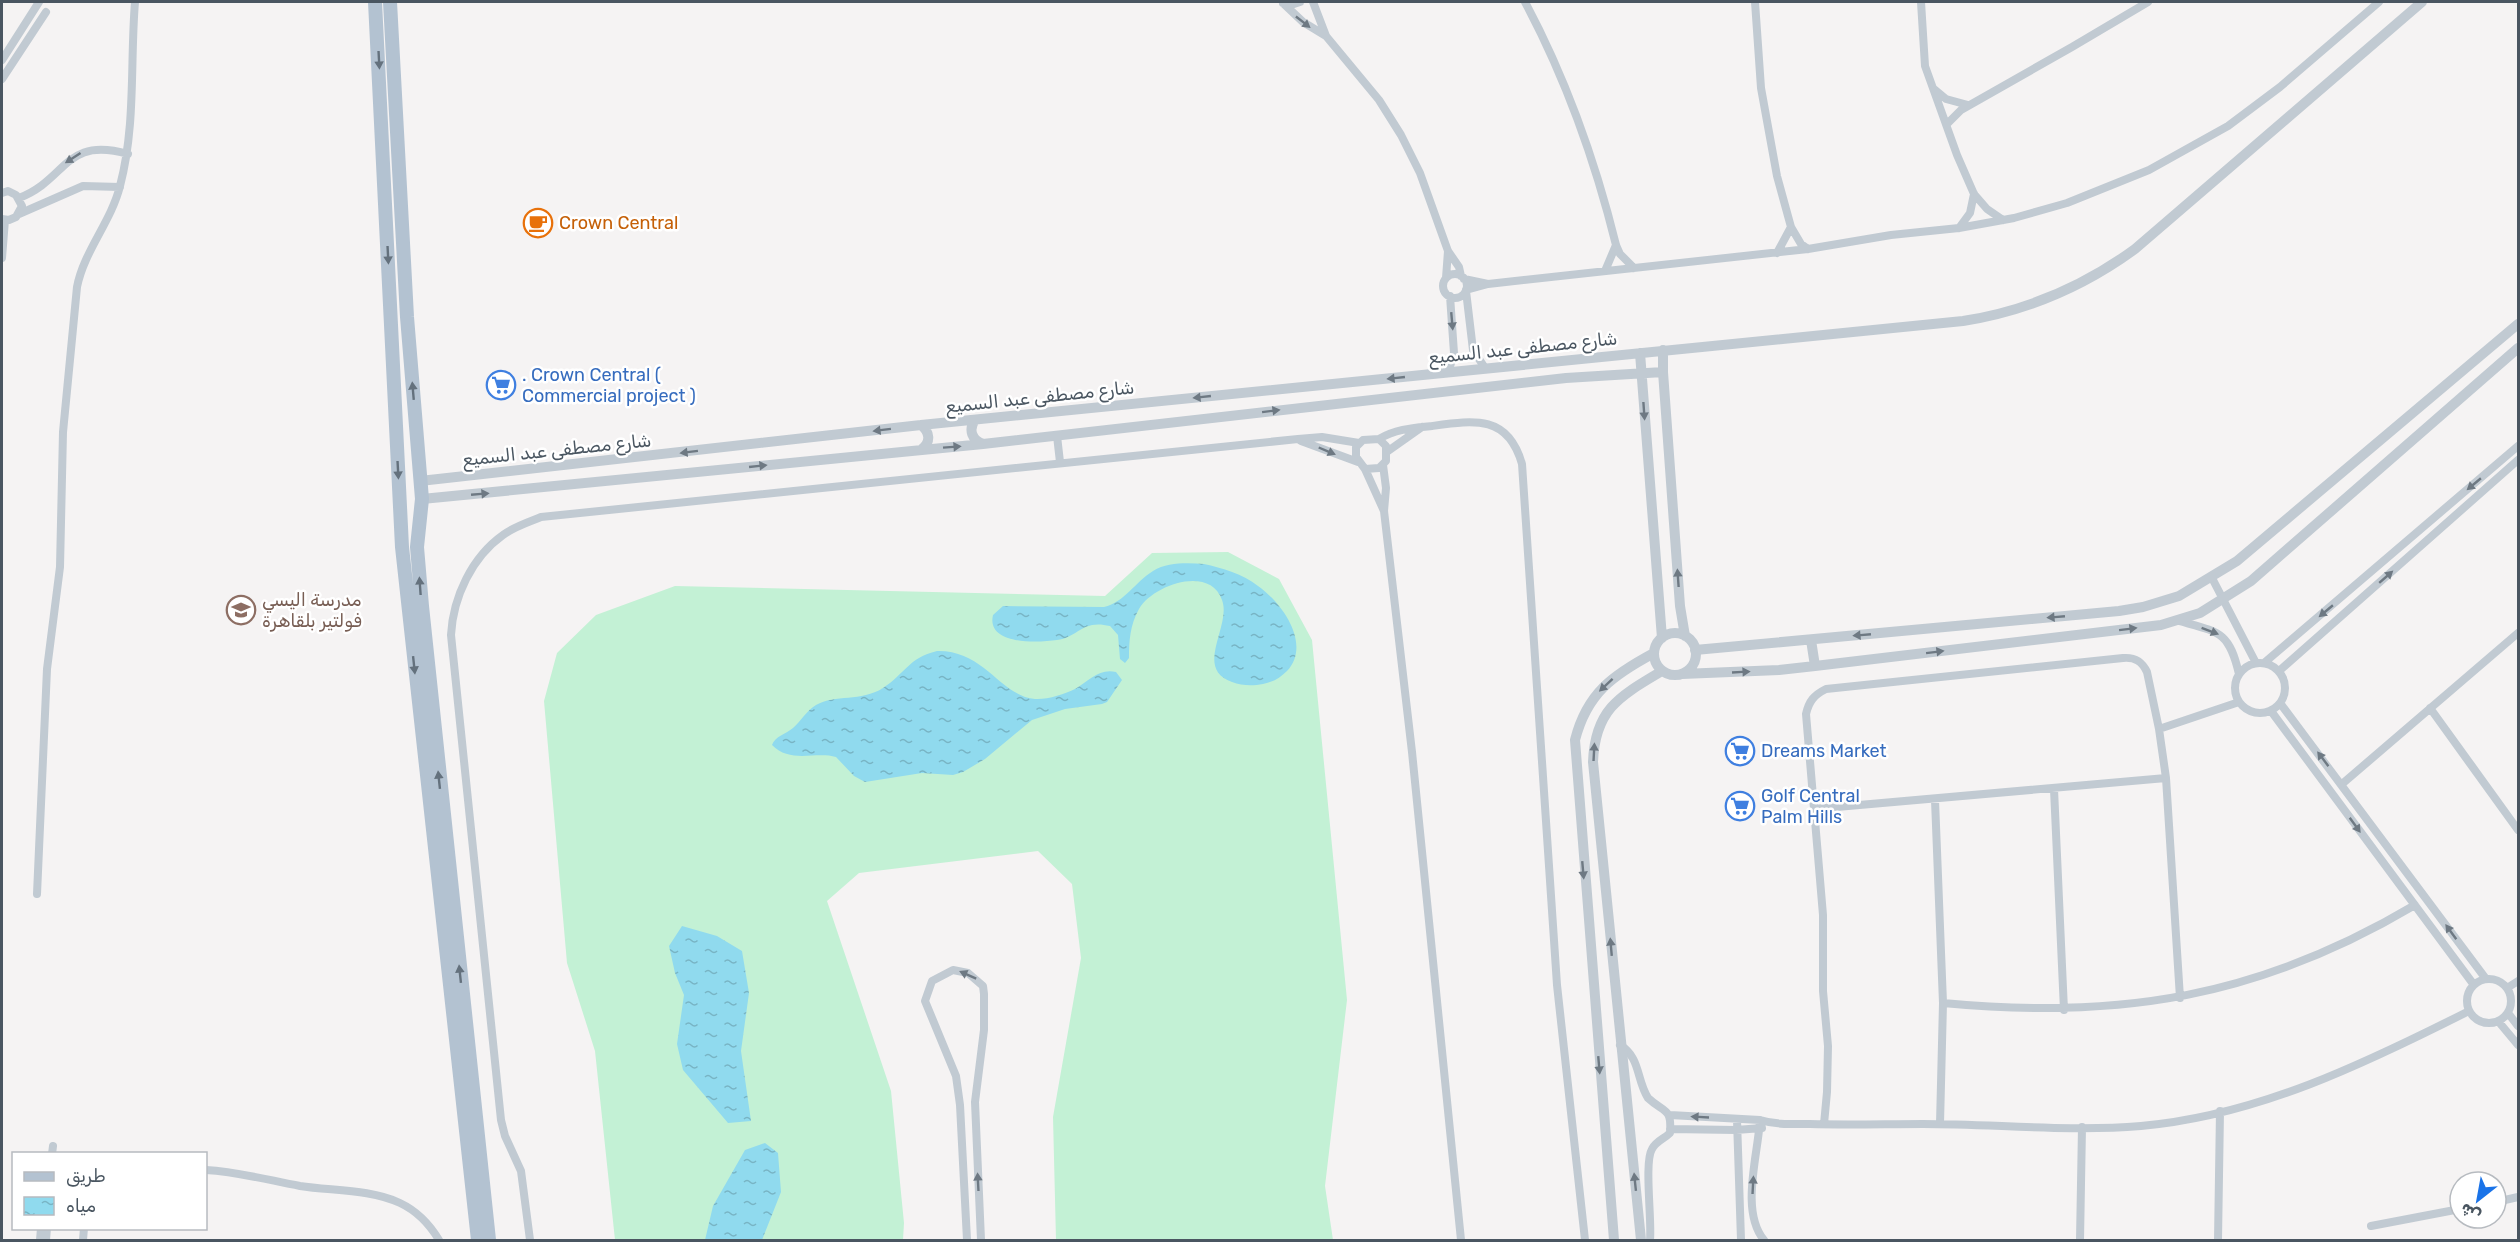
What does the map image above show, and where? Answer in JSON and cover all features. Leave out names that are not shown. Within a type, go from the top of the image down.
[{"type":"main road","points":[[375,2],[402,547],[478,1240]]},
{"type":"main road","points":[[390,2],[407,317],[422,499],[417,547],[489,1240]]},
{"type":"street","points":[[2,60],[39,2]]},
{"type":"street","points":[[37,894],[47,669],[60,567],[63,432],[77,288],[82,268],[111,214],[128,153],[132,119],[135,2]]},
{"type":"street","points":[[1282,3],[1300,2]]},
{"type":"street","points":[[1313,2],[1326,36],[1379,100],[1401,135],[1424,182],[1448,251],[1463,277],[1473,350],[1485,368]]},
{"type":"street","points":[[1525,2],[1555,60],[1574,105],[1602,188],[1616,245],[1620,254],[1634,268]]},
{"type":"street","points":[[1755,2],[1757,52],[1767,124],[1791,227],[1801,244],[1808,249]]},
{"type":"street","points":[[1921,2],[1925,66],[1974,194],[1987,209],[2003,220]]},
{"type":"street","points":[[1947,124],[1954,115],[1968,105],[2148,2]]},
{"type":"street","points":[[1450,296],[1459,297],[1466,290],[1488,284],[1777,253],[1890,235],[1959,228],[2003,220],[2095,193],[2149,170],[2201,142],[2263,101],[2379,2]]},
{"type":"street","name":"شارع مصطفى عبد السميع","points":[[420,481],[921,425],[1964,321],[2026,307],[2065,291],[2101,272],[2135,249],[2422,2]]},
{"type":"street","points":[[1282,3],[1303,22],[1326,36]]},
{"type":"street","points":[[2,80],[46,12]]},
{"type":"street","points":[[1934,89],[1946,99],[1968,105]]},
{"type":"street","points":[[19,198],[34,190],[80,153],[105,148],[128,153]]},
{"type":"street","points":[[2,258],[3,219],[13,219],[19,214],[83,186],[120,187]]},
{"type":"street","points":[[34,190],[35,199],[43,204]]},
{"type":"street","points":[[2,193],[12,192],[19,198],[22,206],[19,214]]},
{"type":"street","points":[[1959,228],[1970,213],[1974,194]]},
{"type":"street","points":[[1777,253],[1791,227]]},
{"type":"street","points":[[1605,271],[1616,245]]},
{"type":"street","points":[[1448,251],[1444,288],[1450,296],[1454,353],[1448,373]]},
{"type":"street","points":[[1446,278],[1453,274],[1488,284]]},
{"type":"street","points":[[1695,650],[2119,611],[2143,608],[2179,596],[2212,578],[2251,550],[2518,324]]},
{"type":"street","points":[[1682,674],[1695,662],[1695,650],[1690,639],[1673,633],[1658,642],[1654,653],[1656,664],[1670,675],[1779,670],[2179,621],[2224,600],[2251,581],[2518,348]]},
{"type":"street","points":[[1663,350],[1680,606],[1685,636]]},
{"type":"street","points":[[1640,353],[1662,638]]},
{"type":"street","name":"شارع مصطفى عبد السميع","points":[[422,499],[983,444],[1555,379],[1663,372]]},
{"type":"street","points":[[975,420],[971,429],[972,434],[974,439],[983,444]]},
{"type":"street","points":[[1378,439],[1396,430],[1470,420],[1489,424],[1511,438],[1518,447],[1522,465],[1557,985],[1585,1240]]},
{"type":"street","points":[[921,425],[928,432],[929,437],[922,449]]},
{"type":"street","points":[[1422,427],[1388,451],[1383,465],[1386,488],[1384,511],[1412,753],[1461,1240]]},
{"type":"street","points":[[1057,436],[1060,462]]},
{"type":"street","points":[[530,1240],[521,1171],[505,1136],[501,1120],[451,635],[456,603],[476,564],[488,548],[504,534],[541,517],[1298,439],[1322,437],[1359,443]]},
{"type":"street","points":[[1358,462],[1355,452],[1359,443],[1368,438],[1383,442],[1388,451]]},
{"type":"street","points":[[1298,439],[1358,462],[1365,469],[1384,511]]},
{"type":"street","points":[[2239,674],[2246,667],[2260,663],[2421,530],[2518,446]]},
{"type":"street","points":[[2278,671],[2518,460]]},
{"type":"street","points":[[1365,469],[1375,470],[1383,465]]},
{"type":"street","points":[[2421,530],[2429,539]]},
{"type":"street","points":[[2179,621],[2211,630],[2225,639],[2234,651],[2239,674],[2235,691],[2239,702],[2253,712],[2271,711],[2280,703],[2285,687],[2278,671],[2260,663],[2212,578]]},
{"type":"street","points":[[2342,784],[2518,634]]},
{"type":"street","points":[[1811,640],[1815,666]]},
{"type":"street","points":[[1614,1240],[1575,740],[1580,718],[1592,699],[1626,668],[1654,653]]},
{"type":"street","points":[[1824,1124],[1828,1046],[1823,991],[1823,915],[1806,714],[1809,703],[1816,694],[1826,689],[2130,657],[2138,660],[2147,672],[2166,778],[2180,998]]},
{"type":"street","points":[[1641,1240],[1593,762],[1594,744],[1599,725],[1608,709],[1622,695],[1662,671]]},
{"type":"street","points":[[2159,729],[2239,702]]},
{"type":"street","points":[[2280,703],[2486,979],[2498,982],[2506,988],[2510,998],[2508,1013],[2498,1021],[2485,1023],[2478,1021],[2469,1011],[2467,997],[2474,985],[2486,979]]},
{"type":"street","points":[[2430,708],[2518,830]]},
{"type":"street","points":[[2271,711],[2474,985]]},
{"type":"street","points":[[1815,809],[2166,778]]},
{"type":"street","points":[[2054,789],[2064,1010]]},
{"type":"street","points":[[1935,800],[1943,1003],[1940,1124]]},
{"type":"street","points":[[1943,1003],[1997,1008],[2064,1010],[2180,998],[2245,982],[2302,963],[2350,941],[2415,906]]},
{"type":"street","points":[[967,1240],[960,1105],[956,1076],[925,1001],[932,981],[952,970],[968,973],[983,986],[984,994],[984,1030],[975,1102],[981,1240]]},
{"type":"street","points":[[1592,974],[1601,971],[1613,972]]},
{"type":"street","points":[[2506,988],[2518,981]]},
{"type":"street","points":[[1670,1115],[1760,1120],[1771,1123],[1824,1124],[2082,1127],[2162,1124],[2258,1101],[2340,1073],[2382,1055],[2469,1011]]},
{"type":"street","points":[[2508,1013],[2518,1026]]},
{"type":"street","points":[[2498,1021],[2518,1045]]},
{"type":"street","points":[[1620,1045],[1630,1051],[1636,1061],[1648,1098],[1670,1115],[1668,1136],[1654,1145],[1648,1158],[1650,1240]]},
{"type":"street","points":[[2218,1240],[2220,1111]]},
{"type":"street","points":[[1737,1120],[1741,1240]]},
{"type":"street","points":[[1760,1120],[1754,1160],[1752,1209],[1756,1231],[1764,1240]]},
{"type":"street","points":[[1670,1129],[1760,1130],[1771,1123]]},
{"type":"street","points":[[2080,1240],[2082,1127]]},
{"type":"street","points":[[207,1170],[237,1172],[300,1186],[386,1198],[412,1210],[424,1220],[439,1240]]},
{"type":"street","points":[[2372,1226],[2448,1211]]},
{"type":"green space","points":[[1228,552],[1279,579],[1312,640],[1347,1000],[1325,1186],[1333,1240],[1056,1240],[1053,1117],[1081,958],[1072,884],[1038,851],[859,873],[827,901],[891,1091],[904,1223],[903,1240],[615,1240],[595,1051],[567,963],[544,701],[557,653],[596,615],[675,586],[1105,596],[1152,553]]},
{"type":"water","points":[[1178,564],[1204,564],[1246,578],[1267,593],[1284,613],[1295,637],[1296,649],[1294,660],[1279,678],[1267,683],[1248,685],[1232,682],[1221,676],[1215,667],[1214,657],[1224,610],[1216,589],[1206,583],[1181,582],[1168,586],[1146,600],[1139,609],[1132,627],[1129,658],[1125,663],[1120,659],[1118,635],[1110,626],[1093,625],[1071,636],[1038,642],[1005,637],[997,632],[993,625],[993,615],[1003,606],[1104,607],[1118,601],[1159,568]]},
{"type":"water","points":[[937,651],[968,658],[1012,690],[1035,699],[1050,698],[1066,693],[1104,672],[1116,672],[1122,680],[1107,702],[1065,709],[1032,720],[985,759],[953,775],[922,773],[865,782],[854,776],[836,757],[795,756],[779,751],[772,745],[816,705],[875,692],[890,683],[919,658]]},
{"type":"water","points":[[682,926],[717,936],[742,951],[749,993],[741,1051],[751,1121],[728,1123],[683,1070],[677,1044],[684,995],[675,973],[669,946]]},
{"type":"water","points":[[765,1143],[778,1153],[781,1192],[762,1240],[705,1240],[713,1206],[745,1150]]},
{"type":"place","name":"Crown Central","points":[[538,223]]},
{"type":"place","name":". Crown Central ( Commercial project )","points":[[501,385]]},
{"type":"place","name":"مدرسة اليسي فولتير بلقاهرة","points":[[241,610]]},
{"type":"place","name":"Dreams Market","points":[[1740,751]]},
{"type":"place","name":"Golf Central Palm Hills","points":[[1740,806]]}]
